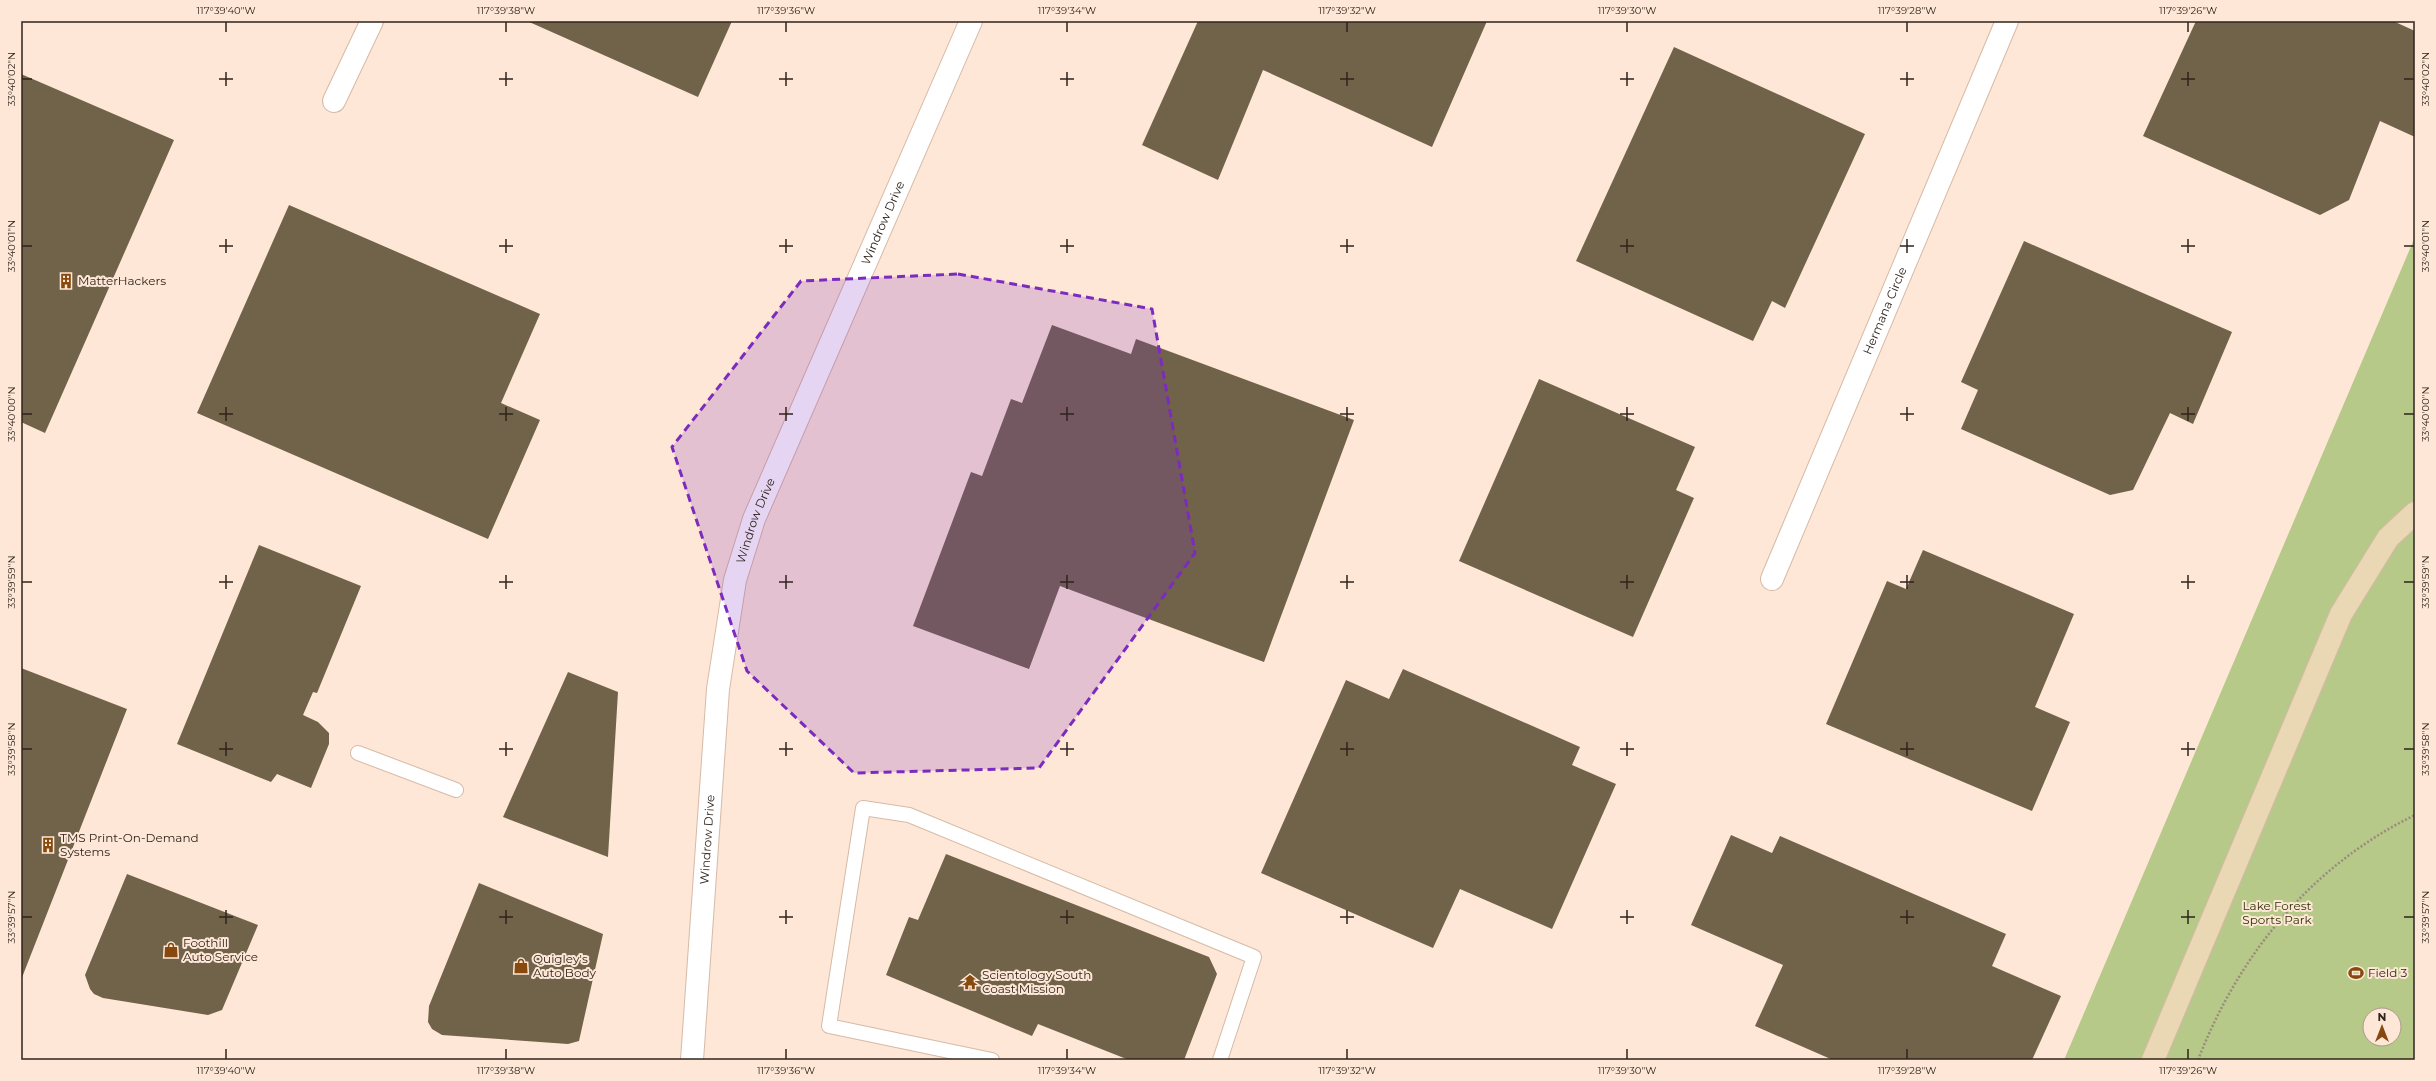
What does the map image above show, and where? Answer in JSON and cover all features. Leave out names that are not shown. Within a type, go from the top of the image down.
[{"type":"street","points":[[334,101],[372,21]]},
{"type":"street","name":"Windrow Drive","points":[[692,1060],[718,689],[735,580],[754,519],[971,21]]},
{"type":"street","name":"Hermana Circle","points":[[1772,579],[2007,21]]},
{"type":"street","points":[[2153,1060],[2341,614],[2388,538],[2415,513]]},
{"type":"lane","points":[[358,754],[456,790]]},
{"type":"lane","points":[[992,1060],[829,1026],[863,808],[909,815],[1254,957],[1220,1060]]},
{"type":"path","points":[[2198,1060],[2219,1010],[2237,978],[2274,925],[2301,896],[2350,854],[2415,815]]},
{"type":"highlighted area","points":[[958,274],[1152,309],[1195,553],[1039,768],[854,773],[747,671],[672,447],[801,281]]},
{"type":"green space","name":"Lake Forest Sports Park","points":[[2415,237],[2415,1060],[2064,1060]]},
{"type":"building","points":[[527,21],[732,21],[698,97]]},
{"type":"building","points":[[1198,21],[1487,21],[1432,147],[1263,70],[1218,180],[1142,145]]},
{"type":"building","points":[[2196,21],[2393,21],[2415,31],[2415,137],[2380,121],[2349,200],[2320,215],[2143,136]]},
{"type":"building","points":[[1674,47],[1865,134],[1785,308],[1772,301],[1753,341],[1576,261]]},
{"type":"building","name":"MatterHackers","points":[[21,74],[174,140],[45,433],[21,422]]},
{"type":"building","points":[[289,205],[540,314],[501,403],[540,420],[488,539],[197,413]]},
{"type":"building","points":[[2024,241],[2232,332],[2193,424],[2170,413],[2133,490],[2110,495],[1961,429],[1978,390],[1961,382]]},
{"type":"building","points":[[1052,325],[1131,354],[1136,339],[1354,420],[1264,662],[1060,586],[1029,669],[913,626],[971,472],[982,476],[1011,399],[1022,403]]},
{"type":"building","points":[[1539,379],[1695,447],[1676,490],[1694,498],[1633,637],[1459,561]]},
{"type":"building","points":[[259,545],[361,586],[317,693],[313,692],[303,715],[318,722],[329,733],[329,744],[311,788],[277,774],[271,782],[177,744]]},
{"type":"building","points":[[1923,550],[2074,614],[2035,707],[2070,722],[2032,811],[1826,724],[1887,581],[1906,589]]},
{"type":"building","name":"TMS Print-On-Demand Systems","points":[[21,668],[127,709],[21,980]]},
{"type":"building","points":[[1403,669],[1580,747],[1572,765],[1616,784],[1552,929],[1460,889],[1433,948],[1261,873],[1346,680],[1389,699]]},
{"type":"building","points":[[568,672],[618,692],[608,857],[503,817]]},
{"type":"building","points":[[1731,835],[1772,853],[1780,836],[2006,934],[1992,966],[2061,996],[2032,1060],[1833,1060],[1755,1026],[1783,965],[1691,925]]},
{"type":"building","points":[[946,854],[1209,957],[1217,974],[1184,1060],[1129,1060],[1038,1024],[1032,1036],[886,975],[909,917],[918,920]]},
{"type":"building","name":"Foothill Auto Service","points":[[127,874],[258,925],[222,1010],[208,1015],[103,998],[94,994],[90,989],[85,975]]},
{"type":"building","name":"Quigley's Auto Body","points":[[479,883],[603,934],[579,1041],[568,1044],[442,1035],[432,1029],[428,1022],[429,1006]]},
{"type":"place","name":"MatterHackers","points":[[66,281]]},
{"type":"place","name":"TMS Print-On-Demand Systems","points":[[48,845]]},
{"type":"place","name":"Foothill Auto Service","points":[[171,950]]},
{"type":"place","name":"Quigley's Auto Body","points":[[521,966]]},
{"type":"place","name":"Field 3","points":[[2356,973]]},
{"type":"place","name":"Scientology South Coast Mission","points":[[970,982]]}]
